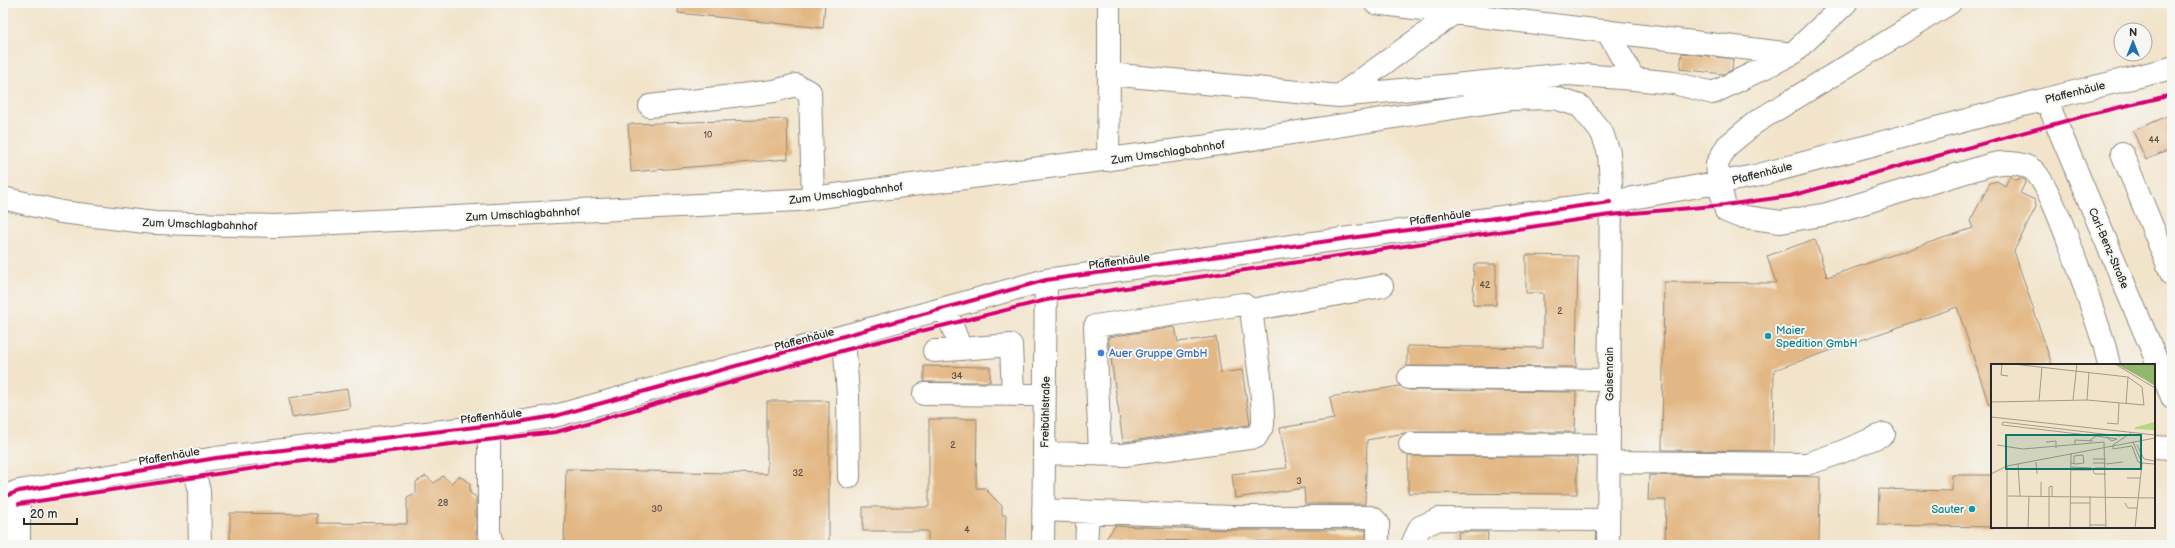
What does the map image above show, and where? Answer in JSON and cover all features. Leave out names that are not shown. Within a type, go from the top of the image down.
[{"type":"street","points":[[1108,160],[1109,3]]},
{"type":"street","points":[[1375,3],[1792,54]]},
{"type":"street","points":[[1109,74],[1340,96],[1568,74],[1674,83],[1713,93],[1792,54],[1846,3]]},
{"type":"street","points":[[1950,3],[1756,122],[1727,146],[1717,164],[1719,183],[1726,210],[1738,216],[1781,222],[1827,214],[1989,165],[2004,162],[2018,164],[2032,170],[2042,181],[2057,212],[2104,344],[2109,364]]},
{"type":"street","points":[[1340,96],[1454,13]]},
{"type":"street","points":[[1607,31],[1634,79]]},
{"type":"street","name":"Pfaffenhäule","points":[[11,494],[192,462],[555,416],[1046,280],[1610,202],[1719,183],[1755,176],[2046,99],[2172,68]]},
{"type":"street","points":[[650,106],[774,91],[796,85],[810,92],[813,198]]},
{"type":"street","name":"Zum Umschlagbahnhof","points":[[3,198],[61,212],[154,224],[275,226],[813,198],[1108,160],[1511,99],[1555,98],[1580,106],[1602,133],[1609,153],[1611,184],[1610,202]]},
{"type":"street","name":"Carl-Benz-Straße","points":[[2046,99],[2172,397]]},
{"type":"street","points":[[2122,153],[2172,275]]},
{"type":"street","name":"Gaisenrain","points":[[1608,545],[1610,202]]},
{"type":"street","name":"Freibühlstraße","points":[[1043,545],[1046,280]]},
{"type":"street","points":[[1251,310],[1382,286]]},
{"type":"street","points":[[1044,453],[1124,456],[1256,438],[1263,425],[1263,414],[1261,384],[1251,310],[1243,304],[1095,326],[1100,455]]},
{"type":"street","points":[[945,308],[962,349]]},
{"type":"street","points":[[844,337],[848,396],[849,477]]},
{"type":"street","points":[[934,351],[1011,345],[1013,395]]},
{"type":"street","points":[[1409,378],[1609,380]]},
{"type":"street","points":[[924,394],[1045,395]]},
{"type":"street","points":[[489,425],[489,531],[492,545]]},
{"type":"street","points":[[1410,444],[1807,464],[1839,453],[1884,434]]},
{"type":"street","points":[[2155,447],[2172,448]]},
{"type":"street","points":[[192,462],[199,491],[200,545]]},
{"type":"street","points":[[11,494],[20,545]]},
{"type":"street","points":[[1043,510],[1232,517],[1369,517],[1373,518],[1378,523],[1378,545]]},
{"type":"street","points":[[1086,545],[1088,512]]},
{"type":"street","points":[[1412,545],[1420,527],[1439,519],[1608,520]]},
{"type":"building","points":[[679,3],[825,3],[823,28],[678,13]]},
{"type":"building","points":[[1682,53],[1733,59],[1732,70],[1723,74],[1680,69]]},
{"type":"building","points":[[2172,114],[2172,149],[2146,160],[2133,131]]},
{"type":"building","points":[[787,119],[788,159],[631,172],[628,124]]},
{"type":"building","name":"Maier Spedition GmbH","points":[[2010,176],[2016,180],[2021,178],[2026,181],[2020,193],[2035,200],[2036,207],[2014,251],[2052,364],[1991,364],[1991,405],[1989,405],[1957,307],[1774,370],[1773,451],[1662,450],[1664,282],[1776,283],[1767,256],[1815,239],[1827,277],[1973,228],[1970,221],[1990,183],[1997,181],[2005,186]]},
{"type":"building","points":[[1526,255],[1578,256],[1576,367],[1407,366],[1407,346],[1543,348],[1543,293],[1526,293]]},
{"type":"building","points":[[1474,264],[1496,264],[1496,305],[1473,305]]},
{"type":"building","points":[[1175,327],[1178,342],[1216,337],[1221,373],[1242,370],[1250,423],[1248,425],[1123,442],[1108,337]]},
{"type":"building","points":[[924,366],[990,367],[990,382],[924,382]]},
{"type":"building","points":[[1400,386],[1409,390],[1576,392],[1575,432],[1410,432],[1367,440],[1365,504],[1305,504],[1304,488],[1235,498],[1232,474],[1287,468],[1280,428],[1334,419],[1330,397]]},
{"type":"building","points":[[347,389],[350,408],[292,417],[289,398]]},
{"type":"building","points":[[767,401],[829,401],[829,545],[564,545],[566,469],[767,474]]},
{"type":"building","points":[[929,419],[977,419],[976,488],[984,488],[1002,506],[1002,515],[1006,515],[1005,545],[928,545],[928,531],[863,531],[863,507],[929,507]]},
{"type":"building","points":[[1408,456],[1577,457],[1577,494],[1408,493]]},
{"type":"building","points":[[1649,475],[1820,477],[1819,545],[1665,545],[1666,500],[1648,500]]},
{"type":"building","points":[[1952,475],[1991,475],[1991,527],[1878,525],[1879,489],[1952,491]]},
{"type":"building","points":[[426,476],[434,483],[443,476],[451,483],[459,476],[470,483],[470,493],[476,497],[476,531],[479,545],[230,545],[230,513],[317,514],[317,523],[407,524],[407,497],[416,493],[416,482]]},
{"type":"building","points":[[1115,526],[1232,530],[1366,530],[1366,542],[1105,540]]},
{"type":"building","points":[[1458,532],[1488,532],[1487,545],[1459,545]]},
{"type":"cycle path","points":[[19,504],[295,462],[556,432],[845,350],[1046,300],[1610,215],[1725,205],[1790,196],[2095,113],[2172,95]]},
{"type":"cycle path","points":[[3,497],[19,491],[216,458],[518,422],[555,416],[1046,280],[1610,202]]},
{"type":"place","name":"Maier Spedition GmbH","points":[[1768,336]]},
{"type":"place","name":"Auer Gruppe GmbH","points":[[1101,353]]},
{"type":"place","name":"Sauter","points":[[1972,509]]}]
